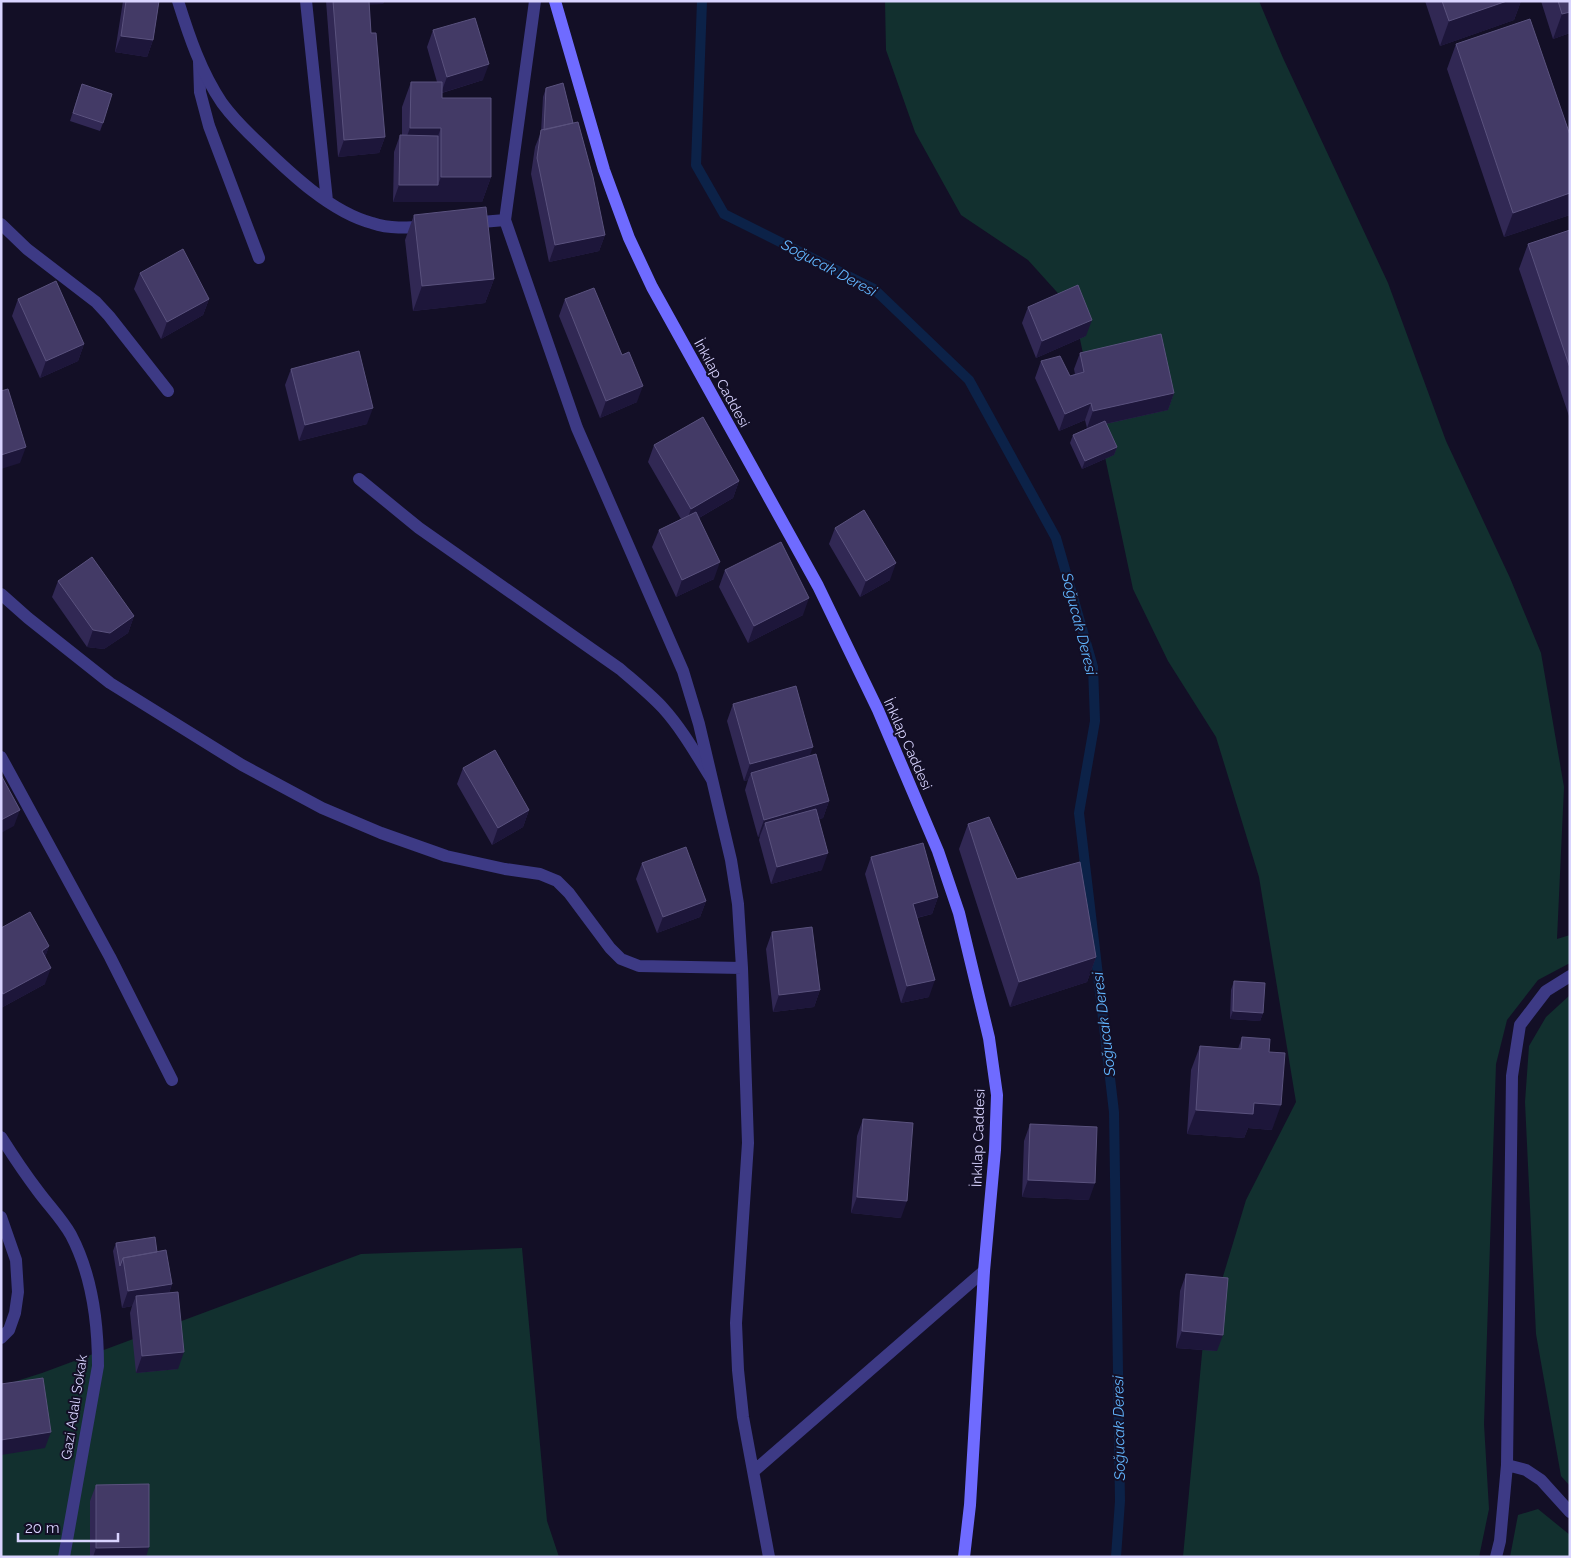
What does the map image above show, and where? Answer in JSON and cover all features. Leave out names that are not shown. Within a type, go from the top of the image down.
[{"type":"street","points":[[178,1],[189,35],[205,73],[223,103],[249,134],[290,174],[327,201],[350,214],[372,223],[399,228],[438,225]]},
{"type":"street","points":[[306,1],[327,201]]},
{"type":"street","points":[[535,1],[505,220],[577,428],[683,671],[699,724],[732,860],[738,904],[742,968],[748,1143],[736,1323],[738,1370],[743,1417],[768,1557]]},
{"type":"street","name":"İnkılap Caddesi","points":[[555,1],[604,170],[630,238],[656,295],[818,586],[878,710],[938,851],[959,913],[989,1038],[997,1095],[996,1150],[984,1271],[970,1505],[964,1557]]},
{"type":"street","points":[[199,58],[200,92],[210,126],[259,258]]},
{"type":"street","points":[[457,224],[505,220]]},
{"type":"street","points":[[1,224],[27,249],[96,302],[168,391]]},
{"type":"street","points":[[359,480],[419,528],[620,669],[662,708],[683,734],[714,782]]},
{"type":"street","points":[[1,594],[28,618],[110,683],[242,765],[322,808],[381,833],[446,856],[506,870],[540,874],[557,881],[569,893],[610,948],[621,959],[638,966],[742,968]]},
{"type":"street","points":[[1,757],[110,957],[172,1080]]},
{"type":"street","points":[[1496,1557],[1500,1541],[1507,1465],[1512,1076],[1520,1025],[1546,991],[1570,976]]},
{"type":"street","name":"Gazi Adalı Sokak","points":[[1,1137],[70,1234],[83,1264],[96,1317],[98,1366],[64,1557]]},
{"type":"street","points":[[1,1217],[16,1260],[18,1292],[9,1330],[1,1338]]},
{"type":"street","points":[[754,1471],[984,1271]]},
{"type":"street","points":[[1507,1465],[1526,1470],[1541,1480],[1570,1512]]},
{"type":"green space","points":[[885,1],[1259,1],[1283,58],[1388,283],[1446,441],[1510,578],[1541,653],[1564,787],[1557,939],[1570,935],[1570,963],[1538,980],[1507,1020],[1496,1064],[1484,1424],[1489,1509],[1479,1557],[1183,1557],[1203,1343],[1246,1200],[1296,1102],[1259,877],[1216,737],[1168,661],[1133,589],[1074,311],[1028,260],[961,215],[915,132],[886,50]]},
{"type":"green space","points":[[1570,995],[1570,1486],[1561,1476],[1536,1334],[1525,1102],[1529,1046],[1546,1017]]},
{"type":"green space","points":[[522,1248],[547,1521],[559,1557],[1,1557],[1,1386],[42,1373],[361,1254]]},
{"type":"green space","points":[[1538,1509],[1570,1535],[1570,1557],[1510,1557],[1518,1515]]},
{"type":"building","points":[[126,1],[159,1],[153,40],[121,36]]},
{"type":"building","points":[[333,1],[369,1],[371,33],[376,33],[385,137],[344,140]]},
{"type":"building","points":[[1442,1],[1507,1],[1449,21]]},
{"type":"building","points":[[1558,1],[1570,1],[1570,12],[1562,14]]},
{"type":"building","points":[[475,18],[489,64],[447,77],[433,30]]},
{"type":"building","points":[[1530,19],[1570,135],[1570,193],[1513,213],[1456,44]]},
{"type":"building","points":[[411,82],[442,82],[442,98],[491,98],[491,177],[441,177],[441,128],[410,128]]},
{"type":"building","points":[[563,83],[573,123],[544,130],[546,88]]},
{"type":"building","points":[[82,84],[112,94],[103,123],[73,113]]},
{"type":"building","points":[[578,122],[593,177],[605,235],[555,245],[537,158],[541,130]]},
{"type":"building","points":[[400,135],[438,136],[438,185],[399,185]]},
{"type":"building","points":[[486,207],[494,279],[422,286],[414,215]]},
{"type":"building","points":[[1570,230],[1570,368],[1528,244]]},
{"type":"building","points":[[183,249],[209,299],[167,322],[140,273]]},
{"type":"building","points":[[56,281],[84,344],[46,361],[18,299]]},
{"type":"building","points":[[1078,285],[1092,320],[1042,341],[1028,307]]},
{"type":"building","points":[[594,288],[622,355],[629,352],[643,386],[606,401],[565,299]]},
{"type":"building","points":[[1161,334],[1174,393],[1093,411],[1091,403],[1065,414],[1041,361],[1060,356],[1070,376],[1084,372],[1080,353]]},
{"type":"building","points":[[359,351],[373,408],[305,425],[291,369]]},
{"type":"building","points":[[8,389],[26,447],[1,455],[1,391]]},
{"type":"building","points":[[703,417],[739,481],[691,509],[654,445]]},
{"type":"building","points":[[1105,421],[1117,447],[1085,461],[1073,435]]},
{"type":"building","points":[[864,510],[896,563],[866,581],[835,528]]},
{"type":"building","points":[[696,512],[720,562],[682,580],[659,530]]},
{"type":"building","points":[[781,542],[809,598],[754,626],[725,570]]},
{"type":"building","points":[[92,557],[134,616],[110,633],[93,630],[58,581]]},
{"type":"building","points":[[796,686],[813,747],[750,764],[733,704]]},
{"type":"building","points":[[495,750],[529,810],[498,828],[463,768]]},
{"type":"building","points":[[816,754],[829,801],[764,820],[751,773]]},
{"type":"building","points":[[1,775],[20,810],[1,820]]},
{"type":"building","points":[[816,809],[828,853],[777,867],[765,823]]},
{"type":"building","points":[[989,817],[1017,879],[1080,862],[1096,957],[1019,982],[968,824]]},
{"type":"building","points":[[923,843],[938,897],[913,904],[935,980],[907,986],[871,857]]},
{"type":"building","points":[[686,847],[706,901],[663,917],[642,863]]},
{"type":"building","points":[[30,912],[49,946],[42,951],[51,968],[3,994],[1,990],[1,928]]},
{"type":"building","points":[[812,927],[820,990],[779,995],[772,932]]},
{"type":"building","points":[[1234,981],[1265,983],[1263,1013],[1233,1011]]},
{"type":"building","points":[[1242,1037],[1270,1039],[1269,1052],[1285,1053],[1281,1105],[1254,1103],[1253,1114],[1196,1110],[1200,1046],[1241,1049]]},
{"type":"building","points":[[863,1119],[913,1123],[907,1201],[857,1197]]},
{"type":"building","points":[[1030,1124],[1097,1127],[1095,1183],[1028,1180]]},
{"type":"building","points":[[155,1237],[157,1252],[123,1258],[120,1266],[116,1243]]},
{"type":"building","points":[[166,1250],[172,1284],[128,1291],[123,1258]]},
{"type":"building","points":[[1186,1274],[1228,1278],[1223,1335],[1182,1331]]},
{"type":"building","points":[[178,1292],[184,1352],[142,1356],[136,1296]]},
{"type":"building","points":[[43,1378],[51,1432],[1,1440],[1,1384]]},
{"type":"building","points":[[149,1484],[149,1547],[96,1548],[96,1485]]},
{"type":"waterway","name":"Soğucak Deresi","points":[[702,1],[696,165],[724,214],[874,289],[969,380],[1056,538],[1093,667],[1095,721],[1079,813],[1114,1112],[1120,1501],[1116,1557]]}]
